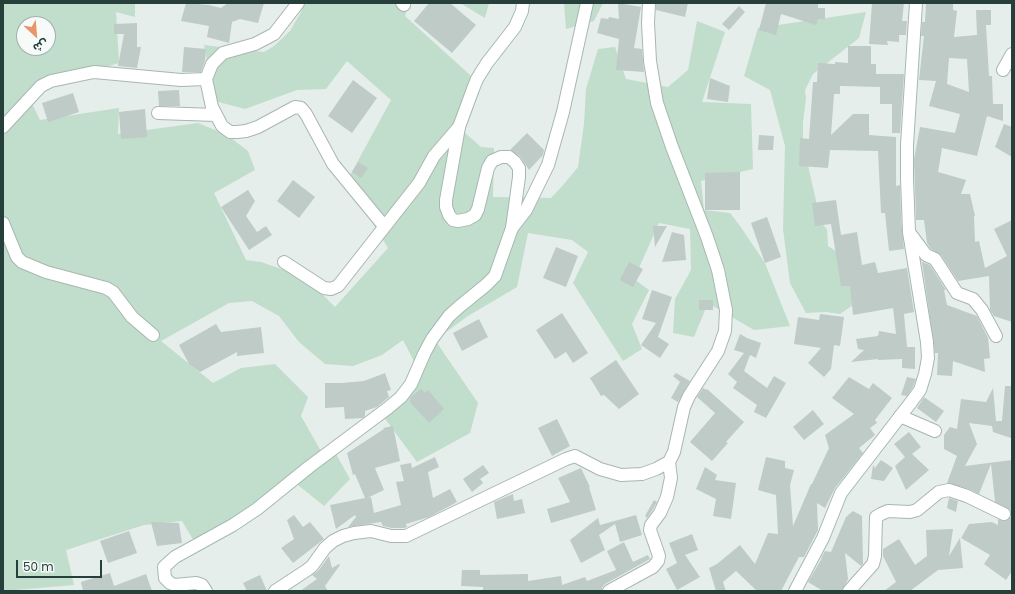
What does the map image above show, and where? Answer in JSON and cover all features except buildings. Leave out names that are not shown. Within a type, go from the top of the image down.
[{"type":"street","points":[[298,3],[274,34],[255,44],[223,53],[212,64],[206,79],[212,107],[222,126],[230,132],[246,131],[258,127],[295,107],[301,108],[306,114],[333,164],[384,226]]},
{"type":"street","points":[[206,591],[202,585],[196,583],[175,585],[170,583],[165,578],[164,568],[175,557],[233,525],[257,509],[309,467],[401,397],[411,384],[432,339],[449,316],[459,306],[486,285],[494,276],[512,228],[519,168],[509,157],[501,157],[492,161],[488,168],[478,210],[475,215],[468,219],[458,221],[453,220],[446,207],[446,200],[459,127],[477,79],[487,63],[515,27],[524,3]]},
{"type":"street","points":[[512,228],[526,210],[548,165],[562,112],[587,3]]},
{"type":"street","points":[[609,591],[653,567],[658,561],[658,550],[650,530],[651,525],[660,513],[667,498],[671,478],[669,462],[674,452],[684,407],[689,396],[718,351],[725,331],[726,310],[716,264],[657,104],[650,61],[648,23],[649,3]]},
{"type":"street","points":[[795,591],[823,538],[841,493],[920,390],[925,374],[928,358],[927,342],[909,232],[907,145],[916,3]]},
{"type":"street","points":[[1003,70],[1012,54]]},
{"type":"street","points":[[3,127],[41,86],[51,81],[94,72],[181,80],[206,79]]},
{"type":"street","points":[[158,113],[216,115]]},
{"type":"street","points":[[284,262],[324,288],[331,289],[338,286],[419,183],[434,156],[459,127]]},
{"type":"street","points":[[3,223],[17,257],[22,262],[46,272],[106,288],[113,292],[132,317],[153,335]]},
{"type":"street","points":[[909,232],[926,255],[935,259],[957,293],[973,299],[982,310],[996,336]]},
{"type":"street","points":[[900,416],[935,431]]},
{"type":"street","points":[[274,591],[307,570],[312,566],[325,548],[333,541],[344,536],[371,531],[391,536],[406,536],[575,456],[600,469],[621,475],[642,474],[669,462]]},
{"type":"street","points":[[848,591],[873,564],[875,556],[876,517],[884,512],[910,512],[917,510],[939,492],[948,490],[967,496],[1004,514]]},
{"type":"green space","points":[[3,3],[135,3],[135,17],[116,12],[119,63],[26,91],[40,120],[119,108],[118,134],[198,123],[227,135],[248,151],[255,170],[214,193],[246,260],[261,262],[305,277],[335,307],[388,248],[347,181],[391,100],[347,61],[326,89],[297,90],[245,109],[215,101],[204,45],[264,52],[274,46],[290,31],[301,12],[304,3],[409,3],[405,16],[481,85],[464,132],[481,147],[494,148],[493,197],[551,198],[578,167],[584,124],[586,89],[598,49],[615,47],[626,79],[668,87],[688,70],[697,21],[725,32],[702,102],[751,104],[753,169],[701,181],[704,210],[730,213],[740,226],[765,263],[790,326],[754,330],[708,303],[694,337],[673,333],[675,299],[691,270],[690,229],[659,223],[634,279],[649,290],[632,324],[642,349],[623,361],[573,283],[588,252],[572,240],[528,233],[517,287],[468,316],[435,340],[478,403],[470,433],[417,462],[383,416],[420,373],[403,340],[382,355],[353,366],[325,364],[299,342],[279,316],[252,301],[229,303],[161,341],[213,383],[241,368],[275,364],[308,397],[301,416],[326,460],[336,454],[350,479],[324,506],[293,481],[198,548],[182,521],[144,525],[66,550],[74,585],[3,591]]},
{"type":"green space","points":[[460,3],[489,3],[485,18]]},
{"type":"green space","points":[[564,3],[603,3],[594,21],[566,29]]},
{"type":"green space","points":[[866,12],[859,38],[813,74],[805,90],[806,98],[803,122],[803,143],[821,223],[827,229],[828,246],[845,257],[853,260],[853,305],[840,314],[826,312],[806,313],[790,283],[783,229],[785,146],[770,90],[744,76],[758,28]]}]
